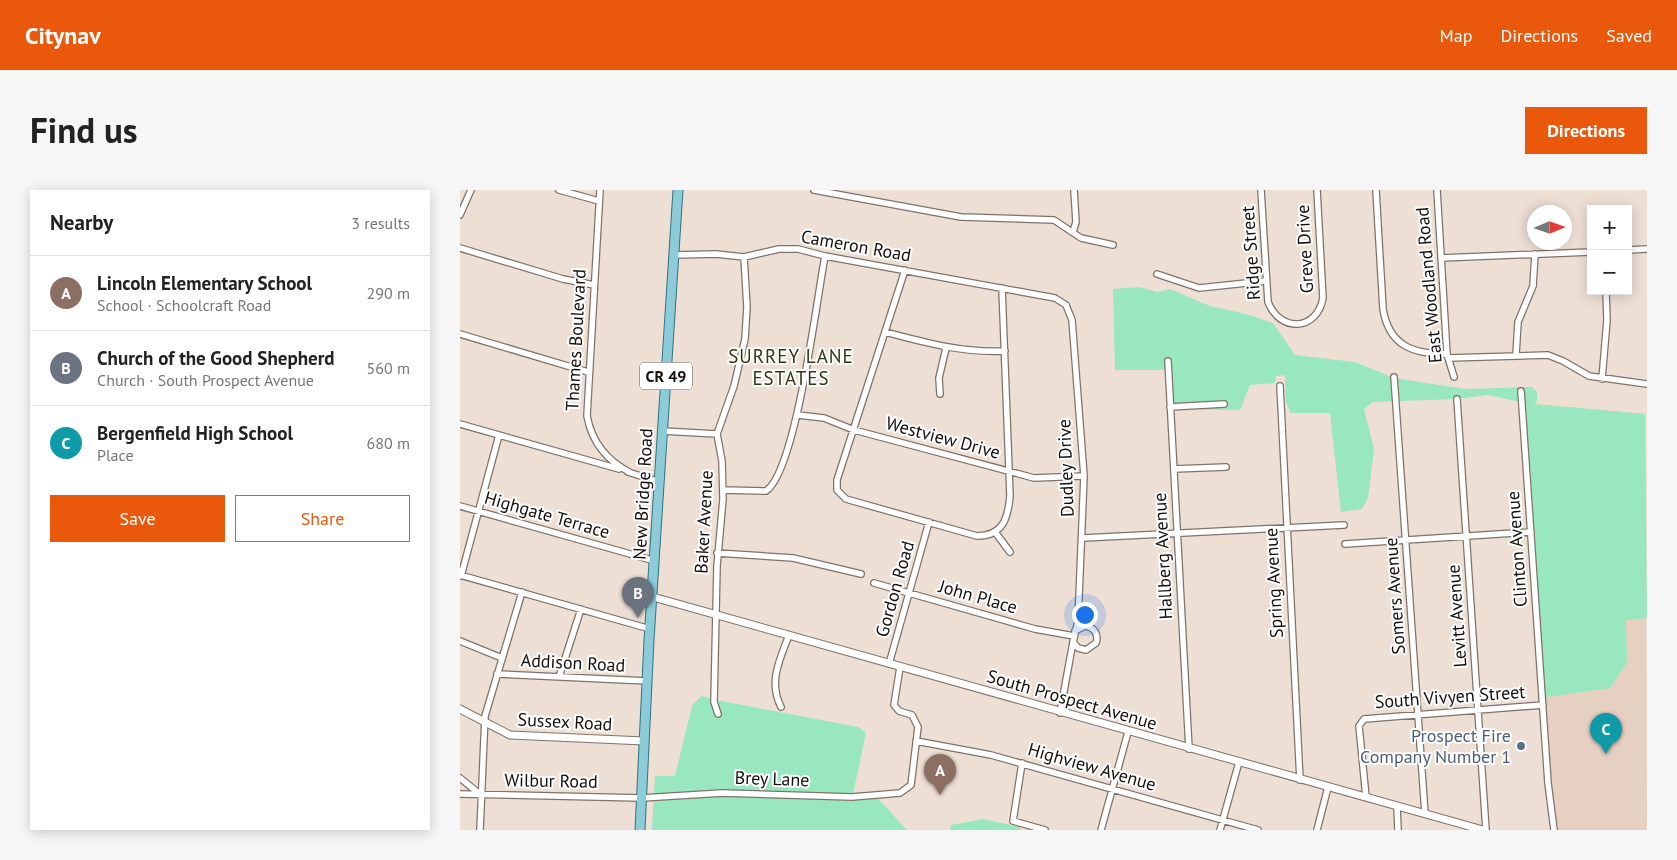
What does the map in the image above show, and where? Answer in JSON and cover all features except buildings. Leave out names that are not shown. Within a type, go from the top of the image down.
[{"type":"main road","name":"New Bridge Road","points":[[640,830],[650,629],[678,190]]},
{"type":"street","points":[[460,215],[471,190]]},
{"type":"street","points":[[559,190],[599,202]]},
{"type":"street","name":"Thames Boulevard","points":[[600,190],[586,407],[592,435],[606,456],[632,473]]},
{"type":"street","points":[[814,190],[961,217],[1054,220],[1081,238],[1113,245]]},
{"type":"street","points":[[851,197],[853,190]]},
{"type":"street","points":[[1073,232],[1076,222],[1074,190]]},
{"type":"street","name":"Ridge Street","points":[[1261,190],[1266,282],[1268,302],[1271,310],[1285,322],[1299,324],[1310,320],[1321,307]]},
{"type":"street","name":"Greve Drive","points":[[1317,190],[1323,298],[1321,307]]},
{"type":"street","points":[[1376,190],[1383,309],[1388,326],[1397,340],[1411,350],[1424,354],[1447,356],[1539,354],[1555,357],[1582,373],[1602,379],[1647,384]]},
{"type":"street","name":"East Woodland Road","points":[[1437,190],[1447,356],[1454,377]]},
{"type":"street","points":[[460,248],[563,279],[594,285]]},
{"type":"street","name":"Cameron Road","points":[[674,254],[716,254],[744,257],[779,249],[798,249],[825,256],[1055,298],[1066,305]]},
{"type":"street","points":[[1632,250],[1647,249]]},
{"type":"street","points":[[1441,258],[1587,252]]},
{"type":"street","points":[[1516,355],[1518,322],[1533,286],[1535,254]]},
{"type":"street","points":[[723,490],[762,492],[770,489],[783,462],[798,414],[825,256]]},
{"type":"street","name":"Baker Avenue","points":[[718,714],[714,702],[718,552],[723,490],[722,461],[717,434],[734,386],[745,339],[747,307],[744,257]]},
{"type":"street","points":[[905,270],[837,480],[837,490],[846,499],[977,536],[995,532],[1004,524],[1008,512],[1011,472],[1002,288]]},
{"type":"street","points":[[1157,274],[1199,288],[1266,282]]},
{"type":"street","points":[[1602,379],[1607,320],[1606,295]]},
{"type":"street","name":"Dudley Drive","points":[[1060,712],[1078,621],[1083,538],[1084,476],[1072,320],[1066,305]]},
{"type":"street","points":[[885,332],[946,348],[975,352],[1005,351]]},
{"type":"street","points":[[460,334],[588,372]]},
{"type":"street","points":[[940,394],[938,378],[946,348]]},
{"type":"street","name":"Hallberg Avenue","points":[[1168,361],[1189,749]]},
{"type":"street","name":"Somers Avenue","points":[[1394,377],[1426,814]]},
{"type":"street","name":"Spring Avenue","points":[[1280,386],[1300,780]]},
{"type":"street","name":"Clinton Avenue","points":[[1521,391],[1548,783],[1554,830]]},
{"type":"street","name":"Levitt Avenue","points":[[1457,399],[1478,710],[1484,830]]},
{"type":"street","points":[[1170,407],[1224,404]]},
{"type":"street","name":"Westview Drive","points":[[798,414],[819,417],[854,430],[1011,472],[1046,479],[1084,476]]},
{"type":"street","points":[[460,424],[660,482]]},
{"type":"street","points":[[662,431],[717,434]]},
{"type":"street","points":[[500,435],[461,575],[650,629]]},
{"type":"street","points":[[1174,469],[1226,467]]},
{"type":"street","name":"Highgate Terrace","points":[[460,506],[655,562]]},
{"type":"street","name":"Gordon Road","points":[[890,664],[929,522]]},
{"type":"street","points":[[1083,538],[1344,525]]},
{"type":"street","points":[[995,532],[1010,552]]},
{"type":"street","points":[[1345,544],[1531,532]]},
{"type":"street","points":[[718,552],[793,558],[861,574]]},
{"type":"street","name":"John Place","points":[[874,583],[1035,629],[1074,636]]},
{"type":"street","points":[[480,830],[486,710],[522,592]]},
{"type":"street","name":"South Prospect Avenue","points":[[653,596],[1128,732],[1426,814],[1457,826],[1484,830]]},
{"type":"street","points":[[559,677],[581,609]]},
{"type":"street","points":[[781,707],[776,695],[775,680],[788,635]]},
{"type":"street","points":[[460,641],[502,658]]},
{"type":"street","points":[[900,667],[894,704],[899,710],[915,718],[918,727],[916,741]]},
{"type":"street","name":"Addison Road","points":[[497,674],[647,681]]},
{"type":"street","name":"South Vivyen Street","points":[[1366,797],[1359,726],[1367,718],[1543,705]]},
{"type":"street","name":"Sussex Road","points":[[460,709],[503,732],[518,736],[644,741]]},
{"type":"street","points":[[1101,830],[1128,732]]},
{"type":"street","name":"Highview Avenue","points":[[916,741],[974,751],[1022,763],[1258,830]]},
{"type":"street","name":"Brey Lane","points":[[642,798],[722,792],[852,796],[900,793],[911,785],[916,741]]},
{"type":"street","points":[[1220,830],[1238,762]]},
{"type":"street","points":[[1022,763],[1014,821],[1045,830]]},
{"type":"street","points":[[460,778],[482,794]]},
{"type":"street","points":[[1317,830],[1328,787]]},
{"type":"street","name":"Wilbur Road","points":[[460,794],[642,798]]},
{"type":"street","points":[[1397,806],[1398,830]]},
{"type":"shaded area","points":[[1527,403],[1645,414],[1647,830],[1554,830],[1548,783]]},
{"type":"green space","points":[[1140,287],[1157,292],[1170,289],[1210,306],[1250,315],[1273,323],[1295,355],[1355,362],[1394,378],[1465,389],[1532,387],[1537,392],[1537,401],[1534,404],[1645,414],[1647,618],[1626,620],[1627,663],[1610,688],[1540,698],[1520,402],[1488,395],[1457,399],[1373,402],[1364,409],[1374,449],[1368,498],[1362,509],[1341,512],[1330,413],[1291,413],[1286,403],[1285,375],[1276,376],[1275,383],[1250,385],[1240,410],[1172,409],[1171,370],[1115,370],[1113,289]]},
{"type":"green space","points":[[701,696],[858,727],[866,733],[853,794],[874,794],[907,830],[652,830],[655,776],[675,776],[692,706]]},
{"type":"green space","points":[[983,819],[1020,827],[1020,830],[950,830],[951,825]]},
{"type":"place","name":"Church of the Good Shepherd","points":[[638,618]]},
{"type":"place","name":"Prospect Fire Company Number 1","points":[[1521,746]]},
{"type":"place","name":"Bergenfield High School","points":[[1606,754]]},
{"type":"place","name":"Lincoln Elementary School","points":[[940,795]]},
{"type":"district","name":"SURREY LANE ESTATES","points":[[791,367]]}]
